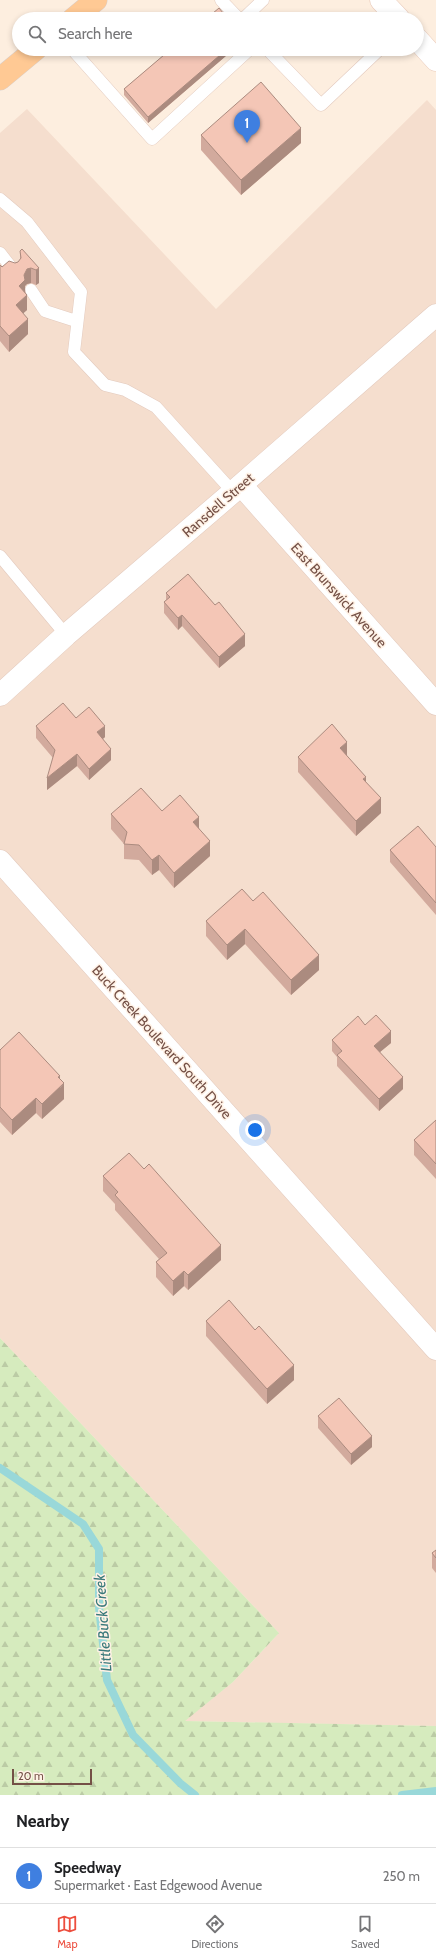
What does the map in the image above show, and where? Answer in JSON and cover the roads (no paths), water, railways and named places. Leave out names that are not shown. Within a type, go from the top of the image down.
[{"type":"main road","points":[[81,12],[96,0]]},
{"type":"main road","points":[[0,79],[28,56]]},
{"type":"street","points":[[381,0],[392,12]]},
{"type":"street","points":[[424,47],[436,60]]},
{"type":"street","name":"Ransdell Street","points":[[0,695],[66,635],[237,489],[436,315]]},
{"type":"street","name":"East Brunswick Avenue","points":[[237,489],[436,704]]},
{"type":"street","name":"Buck Creek Boulevard South Drive","points":[[0,861],[436,1349]]},
{"type":"lane","points":[[221,0],[232,12]]},
{"type":"lane","points":[[250,12],[263,0]]},
{"type":"lane","points":[[78,56],[152,139],[242,56]]},
{"type":"lane","points":[[274,56],[321,105],[373,56]]},
{"type":"lane","points":[[0,199],[27,222],[81,292],[76,321],[74,352],[105,385],[125,390],[156,407],[237,489]]},
{"type":"lane","points":[[0,253],[14,271]]},
{"type":"lane","points":[[31,290],[45,311],[76,321]]},
{"type":"lane","points":[[0,556],[66,635]]},
{"type":"waterway","name":"Little Buck Creek","points":[[0,1468],[83,1524],[99,1549],[99,1607],[107,1680],[133,1735],[180,1783],[195,1795]]},
{"type":"waterway","name":"Little Buck Creek","points":[[402,1795],[436,1791]]},
{"type":"place","name":"Speedway","points":[[247,143]]}]
